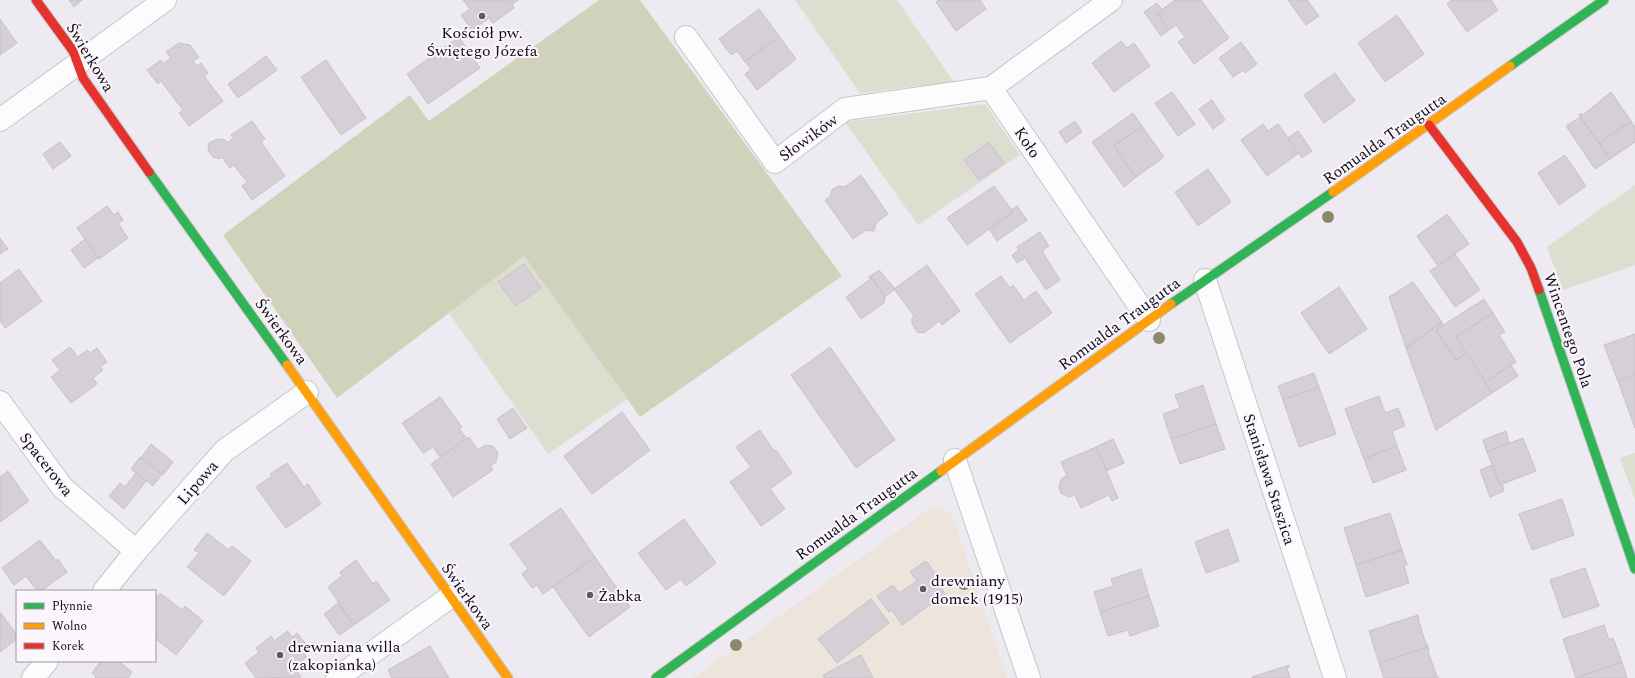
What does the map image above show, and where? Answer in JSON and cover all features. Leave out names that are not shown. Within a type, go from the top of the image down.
[{"type":"street","name":"Świerkowa","points":[[36,0],[73,51],[83,78],[307,392],[508,678]]},
{"type":"street","points":[[0,120],[165,0]]},
{"type":"street","points":[[991,88],[1111,0]]},
{"type":"street","name":"Romualda Traugutta","points":[[656,678],[1149,320],[1604,0]]},
{"type":"street","name":"Słowików","points":[[686,38],[775,162],[845,109],[991,88]]},
{"type":"street","name":"Koło","points":[[991,88],[1149,320]]},
{"type":"street","name":"Wincentego Pola","points":[[1428,125],[1517,242],[1531,268],[1635,569]]},
{"type":"street","name":"Stanisława Staszica","points":[[1205,280],[1335,678]]},
{"type":"street","name":"Lipowa","points":[[105,590],[136,551],[224,451],[307,392]]},
{"type":"street","name":"Spacerowa","points":[[0,402],[62,487],[136,551]]},
{"type":"street","points":[[955,460],[1029,678]]},
{"type":"street","points":[[337,678],[450,597]]},
{"type":"street","points":[[33,678],[46,662]]},
{"type":"shaded area","points":[[795,0],[897,0],[954,82],[860,93]]},
{"type":"shaded area","points":[[985,104],[1020,155],[918,225],[845,122]]},
{"type":"shaded area","points":[[1635,185],[1635,265],[1563,290],[1547,247]]},
{"type":"shaded area","points":[[524,256],[627,399],[548,454],[449,313]]},
{"type":"shaded area","points":[[1635,453],[1635,500],[1620,458]]},
{"type":"shaded area","points":[[933,506],[952,514],[1007,678],[693,678]]},
{"type":"green space","points":[[599,0],[640,0],[842,276],[640,417],[524,256],[337,398],[223,235],[410,95],[429,121]]},
{"type":"building","points":[[69,0],[82,0],[74,7]]},
{"type":"building","name":"Kościół pw. Świętego Józefa","points":[[463,0],[518,0],[512,4],[514,8],[493,23],[489,18],[472,30],[461,15],[470,9]]},
{"type":"building","points":[[939,0],[980,0],[986,9],[956,31],[936,2]]},
{"type":"building","points":[[1175,0],[1201,0],[1229,38],[1194,64],[1178,42],[1185,37],[1176,25],[1169,30],[1157,13]]},
{"type":"building","points":[[1288,0],[1307,0],[1319,16],[1306,25]]},
{"type":"building","points":[[1452,0],[1491,0],[1498,10],[1467,32],[1447,4]]},
{"type":"building","points":[[1157,3],[1162,10],[1157,13],[1169,30],[1161,36],[1144,12]]},
{"type":"building","points":[[759,9],[779,36],[745,62],[737,51],[731,55],[719,39]]},
{"type":"building","points":[[1397,15],[1424,54],[1385,82],[1358,43]]},
{"type":"building","points":[[0,19],[17,43],[0,55]]},
{"type":"building","points":[[779,36],[796,59],[757,90],[745,74],[751,69],[745,62]]},
{"type":"building","points":[[459,37],[480,68],[428,104],[407,74]]},
{"type":"building","points":[[1121,41],[1127,48],[1134,43],[1150,66],[1114,92],[1092,63]]},
{"type":"building","points":[[1241,42],[1257,64],[1245,73],[1243,70],[1233,77],[1219,58]]},
{"type":"building","points":[[179,43],[190,45],[199,57],[193,61],[197,66],[201,63],[208,73],[204,76],[223,101],[189,126],[179,113],[183,110],[161,81],[158,84],[147,70],[161,60],[163,64],[171,58],[166,52]]},
{"type":"building","points":[[266,56],[277,70],[238,98],[228,84]]},
{"type":"building","points":[[326,60],[366,118],[341,135],[301,77]]},
{"type":"building","points":[[1335,73],[1355,101],[1324,123],[1304,95]]},
{"type":"building","points":[[1172,92],[1195,124],[1178,136],[1155,103]]},
{"type":"building","points":[[1611,92],[1631,121],[1599,143],[1579,115],[1581,113],[1583,115]]},
{"type":"building","points":[[1212,100],[1225,120],[1213,129],[1199,109]]},
{"type":"building","points":[[1133,113],[1142,126],[1114,146],[1136,177],[1124,187],[1092,142]]},
{"type":"building","points":[[1580,117],[1610,159],[1595,169],[1566,126]]},
{"type":"building","points":[[252,121],[265,139],[261,142],[285,176],[252,200],[242,186],[247,182],[234,165],[230,168],[222,157],[220,159],[213,157],[208,150],[209,143],[217,139],[225,140],[227,143],[233,138],[231,135]]},
{"type":"building","points":[[1075,121],[1082,132],[1066,143],[1059,132]]},
{"type":"building","points":[[1631,121],[1635,127],[1635,142],[1610,159],[1599,143]]},
{"type":"building","points":[[1263,124],[1268,131],[1278,124],[1299,153],[1267,176],[1241,140]]},
{"type":"building","points":[[1142,126],[1164,157],[1136,177],[1114,146]]},
{"type":"building","points":[[1298,131],[1312,151],[1302,158],[1288,138]]},
{"type":"building","points":[[60,142],[71,156],[53,169],[43,154]]},
{"type":"building","points":[[989,142],[1004,163],[979,180],[964,160]]},
{"type":"building","points":[[1565,155],[1586,186],[1559,205],[1538,173]]},
{"type":"building","points":[[1208,169],[1231,202],[1198,226],[1175,192]]},
{"type":"building","points":[[861,175],[888,214],[876,223],[874,231],[866,230],[853,239],[825,200],[830,197],[832,190],[838,186],[845,187]]},
{"type":"building","points":[[994,186],[1013,212],[967,245],[947,218]]},
{"type":"building","points":[[107,206],[114,215],[118,212],[123,220],[118,223],[128,238],[99,259],[77,228]]},
{"type":"building","points":[[1017,206],[1027,220],[997,241],[989,229],[1013,212],[1011,210]]},
{"type":"building","points":[[1447,214],[1469,244],[1438,266],[1417,236]]},
{"type":"building","points":[[1040,232],[1049,246],[1042,251],[1060,280],[1046,290],[1025,258],[1017,263],[1012,255],[1019,250],[1017,247]]},
{"type":"building","points":[[0,238],[8,249],[0,254]]},
{"type":"building","points":[[85,239],[98,258],[84,268],[71,250]]},
{"type":"building","points":[[1455,254],[1480,290],[1455,307],[1430,271]]},
{"type":"building","points":[[524,264],[541,288],[516,306],[498,282]]},
{"type":"building","points":[[927,265],[960,311],[942,325],[939,321],[924,333],[917,332],[912,323],[912,318],[914,316],[894,289]]},
{"type":"building","points":[[19,269],[42,301],[5,328],[0,321],[0,283]]},
{"type":"building","points":[[879,270],[895,289],[885,297],[872,278],[870,279],[869,277]]},
{"type":"building","points":[[1001,276],[1010,288],[1013,285],[1024,300],[1036,291],[1052,313],[1010,343],[975,294]]},
{"type":"building","points":[[872,278],[885,297],[884,303],[861,319],[846,297]]},
{"type":"building","points":[[1413,282],[1442,322],[1406,348],[1389,297]]},
{"type":"building","points":[[1339,287],[1367,329],[1329,354],[1301,313]]},
{"type":"building","points":[[1484,299],[1493,313],[1456,337],[1467,353],[1456,360],[1436,330]]},
{"type":"building","points":[[1493,313],[1505,332],[1499,335],[1516,362],[1485,382],[1456,337]]},
{"type":"building","points":[[1442,322],[1443,325],[1436,330],[1456,360],[1467,353],[1492,393],[1436,430],[1406,348]]},
{"type":"building","points":[[1635,334],[1635,374],[1618,381],[1604,345]]},
{"type":"building","points":[[70,347],[78,357],[87,350],[90,353],[97,348],[107,362],[100,367],[103,370],[93,378],[97,384],[71,403],[51,377],[60,370],[52,360]]},
{"type":"building","points":[[830,347],[895,440],[856,468],[791,375]]},
{"type":"building","points":[[1511,365],[1518,376],[1492,393],[1485,382]]},
{"type":"building","points":[[1314,373],[1319,387],[1283,400],[1278,386]]},
{"type":"building","points":[[1635,374],[1635,428],[1618,381]]},
{"type":"building","points":[[1203,385],[1216,424],[1171,439],[1163,414],[1180,408],[1175,395]]},
{"type":"building","points":[[1319,387],[1336,434],[1299,447],[1283,400]]},
{"type":"building","points":[[1379,396],[1385,413],[1398,408],[1405,426],[1392,431],[1397,446],[1364,459],[1345,409]]},
{"type":"building","points":[[440,397],[462,427],[459,429],[467,439],[440,457],[433,447],[423,453],[402,423]]},
{"type":"building","points":[[513,408],[527,428],[510,439],[497,419]]},
{"type":"building","points":[[622,412],[650,450],[592,494],[564,456]]},
{"type":"building","points":[[1216,424],[1225,449],[1180,464],[1171,439]]},
{"type":"building","points":[[760,430],[774,451],[776,450],[792,473],[770,489],[785,509],[761,526],[730,482],[751,467],[736,447]]},
{"type":"building","points":[[1506,431],[1509,443],[1487,452],[1483,440]]},
{"type":"building","points":[[469,437],[478,450],[485,445],[493,446],[498,453],[496,462],[490,466],[493,470],[453,497],[431,464]]},
{"type":"building","points":[[1523,438],[1536,471],[1500,485],[1487,452]]},
{"type":"building","points":[[1113,439],[1124,463],[1106,471],[1096,447]]},
{"type":"building","points":[[151,444],[173,462],[163,475],[141,458]]},
{"type":"building","points":[[1397,446],[1406,470],[1373,483],[1364,459]]},
{"type":"building","points":[[1096,447],[1118,498],[1112,501],[1109,495],[1081,508],[1075,495],[1069,497],[1061,493],[1059,487],[1061,479],[1067,476],[1061,462]]},
{"type":"building","points":[[140,457],[162,474],[153,486],[131,469]]},
{"type":"building","points":[[287,463],[304,487],[308,484],[321,504],[286,528],[256,487],[272,476],[270,474]]},
{"type":"building","points":[[1492,465],[1504,491],[1490,497],[1480,470]]},
{"type":"building","points":[[8,471],[29,501],[0,522],[0,477]]},
{"type":"building","points":[[136,473],[146,481],[124,509],[109,496],[120,483],[125,487]]},
{"type":"building","points":[[1562,499],[1574,535],[1532,550],[1519,514]]},
{"type":"building","points":[[561,508],[595,557],[543,594],[537,585],[532,588],[522,574],[528,569],[510,544]]},
{"type":"building","points":[[1390,513],[1402,550],[1356,565],[1344,528]]},
{"type":"building","points":[[684,519],[716,563],[686,586],[681,579],[666,590],[638,553]]},
{"type":"building","points":[[1228,529],[1239,561],[1206,573],[1195,542]]},
{"type":"building","points":[[207,533],[229,550],[232,546],[251,561],[224,596],[187,567],[199,553],[194,550]]},
{"type":"building","points":[[40,540],[56,561],[58,559],[67,572],[42,590],[36,590],[26,576],[14,585],[2,568]]},
{"type":"building","points":[[1402,550],[1407,565],[1404,566],[1409,583],[1366,597],[1356,565]]},
{"type":"building","name":"Żabka","points":[[595,557],[630,607],[589,637],[553,587]]},
{"type":"building","points":[[356,560],[373,584],[376,581],[390,600],[354,625],[328,587],[342,576],[340,572]]},
{"type":"building","name":"drewniany domek (1915)","points":[[926,561],[938,577],[935,579],[945,594],[902,625],[892,610],[889,612],[877,596],[893,585],[899,593],[917,581],[910,572]]},
{"type":"building","points":[[1585,568],[1599,606],[1563,618],[1550,580]]},
{"type":"building","points":[[1141,569],[1149,596],[1100,612],[1094,592],[1113,586],[1111,579]]},
{"type":"building","points":[[160,593],[182,610],[185,606],[203,621],[176,655],[156,639],[156,599]]},
{"type":"building","points":[[1149,596],[1159,626],[1130,636],[1128,630],[1108,636],[1100,612]]},
{"type":"building","points":[[871,599],[889,623],[837,663],[818,639]]},
{"type":"building","points":[[338,603],[354,625],[339,635],[324,614]]},
{"type":"building","points":[[0,612],[16,634],[16,640],[0,652]]},
{"type":"building","points":[[1418,615],[1428,647],[1379,663],[1369,631]]},
{"type":"building","points":[[1604,625],[1609,640],[1613,638],[1622,662],[1576,678],[1563,639]]},
{"type":"building","name":"drewniana willa (zakopianka)","points":[[288,631],[292,637],[297,633],[308,647],[302,651],[306,657],[294,667],[301,677],[256,678],[245,663],[259,652],[256,648],[271,636],[274,641]]},
{"type":"building","points":[[430,646],[449,678],[392,678],[388,670]]},
{"type":"building","points":[[1428,647],[1437,677],[1439,678],[1384,678],[1379,663]]},
{"type":"building","points":[[861,655],[873,678],[825,678],[823,675]]},
{"type":"building","points":[[100,662],[119,662],[132,672],[128,678],[95,678],[96,677],[92,673]]},
{"type":"building","points":[[1622,662],[1627,678],[1576,678]]},
{"type":"building","points":[[1289,665],[1287,668],[1290,678],[1252,678],[1252,677]]},
{"type":"traffic: fast","points":[[1510,66],[1604,0]]},
{"type":"traffic: fast","points":[[149,172],[287,365]]},
{"type":"traffic: fast","points":[[1171,304],[1333,192]]},
{"type":"traffic: fast","points":[[1539,290],[1635,569]]},
{"type":"traffic: fast","points":[[656,678],[941,471]]},
{"type":"traffic: slow","points":[[1333,192],[1510,66]]},
{"type":"traffic: slow","points":[[941,471],[1171,304]]},
{"type":"traffic: slow","points":[[287,365],[508,678]]},
{"type":"traffic: jam","points":[[36,0],[73,51],[83,78],[149,172]]},
{"type":"traffic: jam","points":[[1429,125],[1517,242],[1531,268],[1539,290]]},
{"type":"place","name":"Kościół pw. Świętego Józefa","points":[[482,16]]},
{"type":"place","name":"drewniany domek (1915)","points":[[923,589]]},
{"type":"place","name":"Żabka","points":[[590,595]]},
{"type":"place","name":"drewniana willa (zakopianka)","points":[[280,655]]}]
